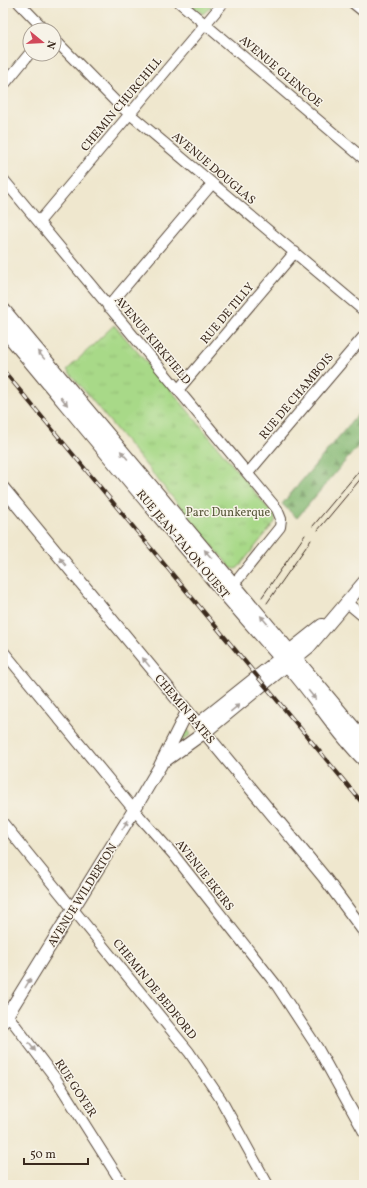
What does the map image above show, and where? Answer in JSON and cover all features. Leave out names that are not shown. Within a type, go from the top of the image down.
[{"type":"main road","name":"RUE JEAN-TALON OUEST","points":[[3,310],[137,471],[229,588]]},
{"type":"main road","name":"RUE JEAN-TALON OUEST","points":[[3,328],[288,658],[364,741]]},
{"type":"main road","name":"RUE JEAN-TALON OUEST","points":[[288,658],[350,744],[364,759]]},
{"type":"street","points":[[19,3],[37,22]]},
{"type":"street","name":"AVENUE GLENCOE","points":[[180,3],[364,159]]},
{"type":"street","name":"CHEMIN CHURCHILL","points":[[39,222],[224,3]]},
{"type":"street","points":[[353,3],[364,12]]},
{"type":"street","name":"AVENUE DOUGLAS","points":[[62,47],[130,113],[364,312]]},
{"type":"street","points":[[3,86],[23,62]]},
{"type":"street","name":"AVENUE KIRKFIELD","points":[[3,179],[277,509],[281,519],[277,531],[229,588]]},
{"type":"street","points":[[108,307],[212,184]]},
{"type":"street","name":"RUE DE TILLY","points":[[178,390],[294,252]]},
{"type":"street","name":"RUE DE CHAMBOIS","points":[[248,473],[364,336]]},
{"type":"street","name":"CHEMIN BATES","points":[[3,488],[324,877],[364,931]]},
{"type":"street","name":"AVENUE WILDERTON","points":[[160,766],[201,728],[288,658],[337,613],[364,582]]},
{"type":"street","points":[[346,602],[364,617]]},
{"type":"street","name":"AVENUE EKERS","points":[[3,651],[134,810],[173,854],[277,986],[317,1047],[364,1132]]},
{"type":"street","name":"AVENUE WILDERTON","points":[[4,1016],[134,810],[160,766],[187,712]]},
{"type":"street","name":"CHEMIN DE BEDFORD","points":[[3,823],[189,1052],[220,1098],[268,1185]]},
{"type":"street","name":"RUE GOYER","points":[[4,1016],[56,1079],[123,1185]]},
{"type":"green space","points":[[188,3],[215,3],[203,14]]},
{"type":"green space","name":"Parc Dunkerque","points":[[114,325],[176,396],[275,517],[275,522],[238,568],[231,568],[67,370]]},
{"type":"green space","points":[[364,407],[364,439],[297,518],[282,504]]},
{"type":"green space","points":[[186,728],[191,734],[178,744],[176,743]]},
{"type":"tram line","points":[[313,526],[364,465]]},
{"type":"tram line","points":[[318,530],[363,476]]},
{"type":"tram line","points":[[262,597],[305,535]]},
{"type":"tram line","points":[[267,603],[311,540]]},
{"type":"railway","points":[[3,370],[364,805]]}]
